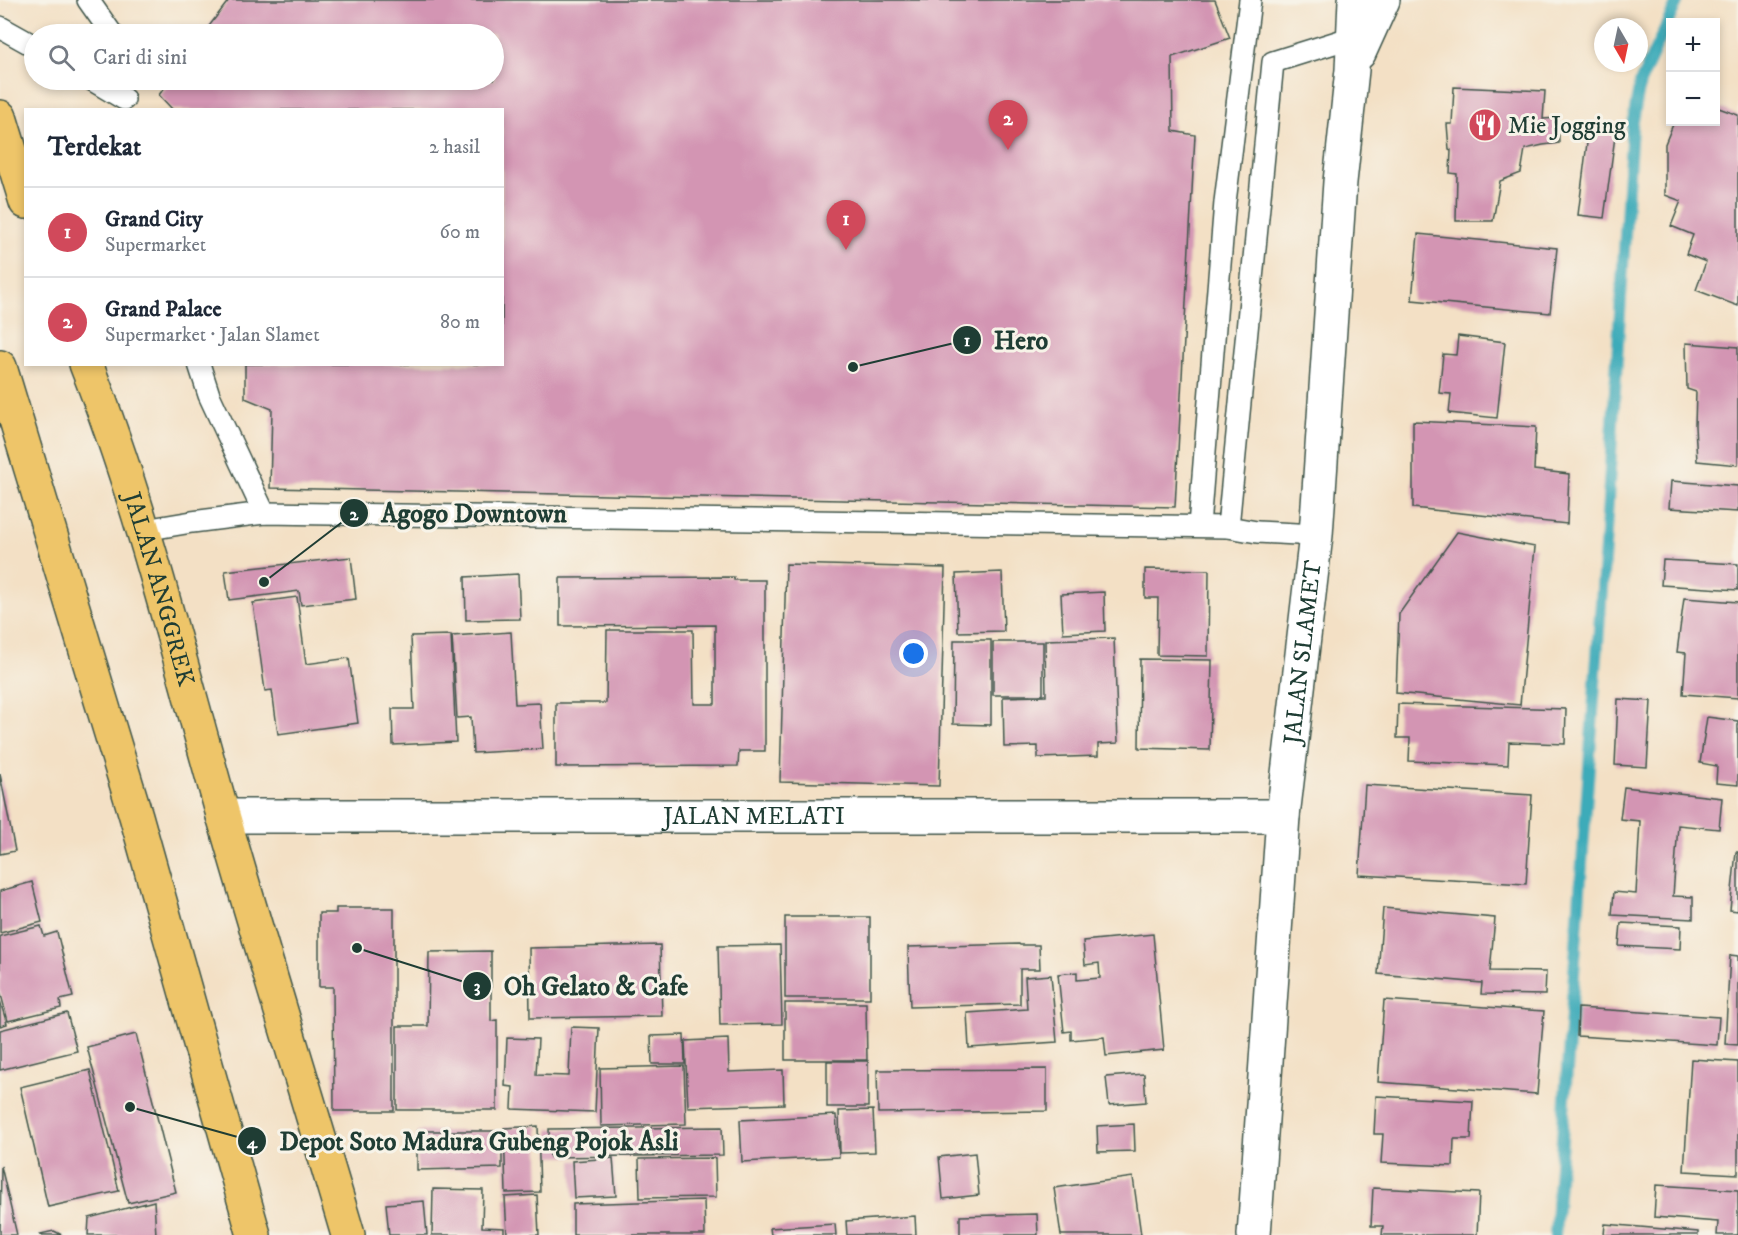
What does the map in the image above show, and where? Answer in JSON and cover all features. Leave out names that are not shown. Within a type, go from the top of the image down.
[{"type":"highway","points":[[0,117],[24,195]]},
{"type":"highway","name":"JALAN ANGGREK","points":[[87,366],[144,530],[223,816],[348,1235]]},
{"type":"highway","points":[[0,367],[136,816],[254,1235]]},
{"type":"street","name":"JALAN SLAMET","points":[[1254,1235],[1283,816],[1316,535],[1341,182],[1352,70],[1354,0]]},
{"type":"street","name":"JALAN SLAMET","points":[[1352,70],[1383,0]]},
{"type":"street","name":"JALAN MELATI","points":[[223,816],[1283,816]]},
{"type":"lane","points":[[88,0],[105,24]]},
{"type":"lane","points":[[1199,526],[1225,202],[1250,0]]},
{"type":"lane","points":[[0,27],[24,40]]},
{"type":"lane","points":[[1228,527],[1274,62],[1353,37]]},
{"type":"lane","points":[[201,366],[209,395],[264,513]]},
{"type":"lane","points":[[144,530],[264,513],[1199,526],[1316,535]]},
{"type":"building","points":[[229,0],[1215,0],[1230,38],[1172,57],[1173,131],[1195,135],[1175,507],[270,488],[272,409],[245,398],[245,366],[504,366],[504,108],[171,108],[159,95],[163,90],[504,90],[504,24],[211,24]]},
{"type":"building","points":[[1454,87],[1545,91],[1543,119],[1558,118],[1559,143],[1525,149],[1521,173],[1500,181],[1493,221],[1456,221],[1457,174],[1450,173],[1451,150],[1449,149],[1447,124],[1452,124]]},
{"type":"building","points":[[1720,108],[1738,115],[1738,306],[1696,290],[1706,262],[1686,254],[1693,235],[1671,226],[1681,201],[1665,195],[1665,144],[1672,126],[1720,126]]},
{"type":"building","points":[[1589,127],[1616,129],[1604,218],[1578,215]]},
{"type":"building","points":[[1418,234],[1557,248],[1550,313],[1412,300]]},
{"type":"building","points":[[1458,336],[1505,342],[1497,418],[1449,413],[1451,394],[1439,393],[1443,354],[1456,355]]},
{"type":"building","points":[[1686,343],[1738,347],[1738,465],[1697,461],[1696,392],[1687,389]]},
{"type":"building","points":[[1413,421],[1536,427],[1534,470],[1569,474],[1567,524],[1413,508]]},
{"type":"building","points":[[1671,481],[1738,486],[1738,512],[1669,508]]},
{"type":"building","points":[[1457,532],[1535,547],[1520,705],[1396,693],[1399,614]]},
{"type":"building","points":[[351,557],[356,599],[301,605],[299,591],[229,600],[225,571]]},
{"type":"building","points":[[1663,560],[1738,564],[1738,590],[1661,585]]},
{"type":"building","points":[[786,564],[945,568],[939,786],[780,782]]},
{"type":"building","points":[[1145,569],[1209,570],[1208,656],[1157,655],[1158,598],[1145,598]]},
{"type":"building","points":[[1002,572],[1004,631],[958,632],[956,574]]},
{"type":"building","points":[[518,574],[520,619],[466,620],[465,577]]},
{"type":"building","points":[[734,577],[734,580],[765,580],[765,751],[739,751],[738,766],[556,767],[556,703],[606,703],[607,630],[693,630],[694,704],[715,704],[715,625],[560,626],[560,578]]},
{"type":"building","points":[[1104,592],[1105,631],[1063,633],[1061,594]]},
{"type":"building","points":[[297,597],[306,664],[349,658],[358,723],[278,734],[272,690],[265,691],[253,603]]},
{"type":"building","points":[[1684,598],[1738,602],[1738,698],[1683,694],[1686,653],[1677,652]]},
{"type":"building","points":[[511,632],[515,704],[540,703],[543,749],[473,753],[471,717],[457,718],[452,636]]},
{"type":"building","points":[[451,635],[456,742],[393,745],[392,709],[414,709],[411,636]]},
{"type":"building","points":[[1114,638],[1118,743],[1098,744],[1098,756],[1038,758],[1038,746],[1004,747],[1003,697],[1046,696],[1045,640]]},
{"type":"building","points":[[954,640],[991,640],[991,725],[953,724]]},
{"type":"building","points":[[993,642],[1043,642],[1043,695],[993,695]]},
{"type":"building","points":[[1140,659],[1212,660],[1210,750],[1139,748]]},
{"type":"building","points":[[1618,699],[1651,701],[1647,767],[1615,765]]},
{"type":"building","points":[[1398,704],[1566,709],[1565,744],[1509,742],[1508,765],[1409,761],[1410,738],[1397,738]]},
{"type":"building","points":[[1707,717],[1738,721],[1738,785],[1716,783],[1717,766],[1700,763]]},
{"type":"building","points":[[0,774],[15,851],[0,854]]},
{"type":"building","points":[[1365,785],[1532,795],[1526,884],[1359,875]]},
{"type":"building","points":[[1624,787],[1722,798],[1719,829],[1678,825],[1673,896],[1693,897],[1693,919],[1612,915],[1614,892],[1636,894],[1640,821],[1620,819]]},
{"type":"building","points":[[1736,852],[1738,852],[1738,911],[1730,910]]},
{"type":"building","points":[[32,882],[42,922],[0,933],[0,891]]},
{"type":"building","points":[[336,908],[394,908],[394,1111],[334,1111],[333,987],[319,987],[319,913],[336,913]]},
{"type":"building","points":[[1383,908],[1495,918],[1490,971],[1546,972],[1545,995],[1481,994],[1482,983],[1378,974]]},
{"type":"building","points":[[785,917],[870,917],[870,998],[785,998]]},
{"type":"building","points":[[1621,923],[1681,926],[1680,949],[1619,946]]},
{"type":"building","points":[[41,926],[44,936],[57,932],[73,997],[60,1000],[61,1008],[8,1021],[0,991],[0,936]]},
{"type":"building","points":[[1153,934],[1164,1050],[1106,1056],[1104,1037],[1071,1040],[1071,1031],[1064,1032],[1058,974],[1077,972],[1077,980],[1100,978],[1099,963],[1085,965],[1083,941]]},
{"type":"building","points":[[660,945],[662,1016],[530,1018],[529,948]]},
{"type":"building","points":[[780,945],[782,1024],[720,1025],[718,946]]},
{"type":"building","points":[[1039,945],[1040,969],[1020,969],[1020,1004],[910,1007],[908,947]]},
{"type":"building","points":[[491,951],[491,1021],[497,1020],[497,1110],[397,1110],[397,1026],[428,1026],[429,952]]},
{"type":"building","points":[[1730,955],[1738,956],[1738,1045],[1725,1044]]},
{"type":"building","points":[[1051,975],[1057,1042],[969,1048],[967,1013],[1027,1009],[1025,977]]},
{"type":"building","points":[[1384,1000],[1544,1011],[1537,1094],[1378,1082]]},
{"type":"building","points":[[0,1001],[7,1024],[0,1026]]},
{"type":"building","points":[[785,1003],[866,1003],[867,1060],[785,1060]]},
{"type":"building","points":[[1578,1008],[1719,1017],[1717,1045],[1577,1036]]},
{"type":"building","points":[[67,1013],[77,1051],[0,1070],[0,1030]]},
{"type":"building","points":[[571,1027],[599,1028],[595,1112],[512,1109],[513,1087],[505,1086],[507,1038],[538,1039],[536,1075],[569,1076]]},
{"type":"building","points":[[136,1034],[176,1192],[128,1203],[87,1047]]},
{"type":"building","points":[[684,1035],[685,1064],[652,1064],[651,1036]]},
{"type":"building","points":[[728,1039],[729,1072],[783,1070],[784,1104],[688,1107],[685,1041]]},
{"type":"building","points":[[1691,1059],[1738,1062],[1738,1174],[1684,1171]]},
{"type":"building","points":[[827,1061],[868,1061],[868,1107],[827,1107]]},
{"type":"building","points":[[684,1066],[686,1124],[601,1126],[600,1068]]},
{"type":"building","points":[[1047,1069],[1047,1111],[878,1113],[877,1070]]},
{"type":"building","points":[[90,1070],[119,1191],[48,1207],[20,1087]]},
{"type":"building","points":[[1144,1074],[1146,1102],[1109,1105],[1106,1077]]},
{"type":"building","points":[[1376,1096],[1473,1101],[1471,1139],[1454,1139],[1453,1166],[1381,1163],[1383,1134],[1374,1134]]},
{"type":"building","points":[[873,1110],[875,1152],[840,1153],[839,1111]]},
{"type":"building","points":[[836,1115],[839,1157],[742,1162],[740,1120]]},
{"type":"building","points":[[1134,1124],[1135,1151],[1098,1152],[1097,1126]]},
{"type":"building","points":[[538,1126],[540,1192],[506,1193],[504,1128]]},
{"type":"building","points":[[722,1127],[723,1155],[550,1157],[549,1129]]},
{"type":"building","points":[[417,1131],[502,1131],[502,1168],[417,1170]]},
{"type":"building","points":[[975,1153],[979,1195],[943,1199],[939,1157]]},
{"type":"building","points":[[613,1158],[616,1196],[574,1198],[572,1161]]},
{"type":"building","points":[[715,1158],[716,1197],[640,1198],[639,1159]]},
{"type":"building","points":[[1,1166],[17,1235],[0,1235]]},
{"type":"building","points":[[1133,1177],[1141,1235],[1061,1235],[1054,1188]]},
{"type":"building","points":[[1656,1185],[1738,1190],[1738,1235],[1717,1235],[1718,1222],[1654,1217]]},
{"type":"building","points":[[1373,1188],[1479,1193],[1477,1235],[1382,1235],[1383,1226],[1371,1226]]},
{"type":"building","points":[[433,1189],[483,1190],[482,1227],[504,1228],[504,1235],[432,1235]]},
{"type":"building","points":[[537,1195],[539,1235],[507,1235],[505,1197]]},
{"type":"building","points":[[704,1200],[705,1235],[573,1235],[573,1204]]},
{"type":"building","points":[[154,1201],[156,1235],[88,1235],[89,1218]]},
{"type":"building","points":[[424,1201],[427,1235],[389,1235],[386,1204]]},
{"type":"building","points":[[1037,1214],[1038,1235],[960,1235],[960,1216]]},
{"type":"building","points":[[915,1216],[916,1235],[847,1235],[846,1221]]},
{"type":"building","points":[[835,1224],[836,1235],[771,1235],[770,1228]]},
{"type":"building","points":[[1605,1224],[1698,1232],[1698,1235],[1604,1235]]},
{"type":"building","points":[[54,1231],[62,1235],[40,1235],[40,1234]]},
{"type":"waterway","points":[[1555,1235],[1605,547],[1632,126],[1640,83],[1678,0]]},
{"type":"place","name":"Mie Jogging","points":[[1485,125]]},
{"type":"place","name":"Grand Palace","points":[[1008,150]]},
{"type":"place","name":"Grand City","points":[[846,250]]},
{"type":"place","name":"Hero","points":[[853,367]]},
{"type":"place","name":"Agogo Downtown","points":[[264,582]]},
{"type":"place","name":"Oh Gelato & Cafe","points":[[357,948]]},
{"type":"place","name":"Depot Soto Madura Gubeng Pojok Asli","points":[[130,1107]]}]
